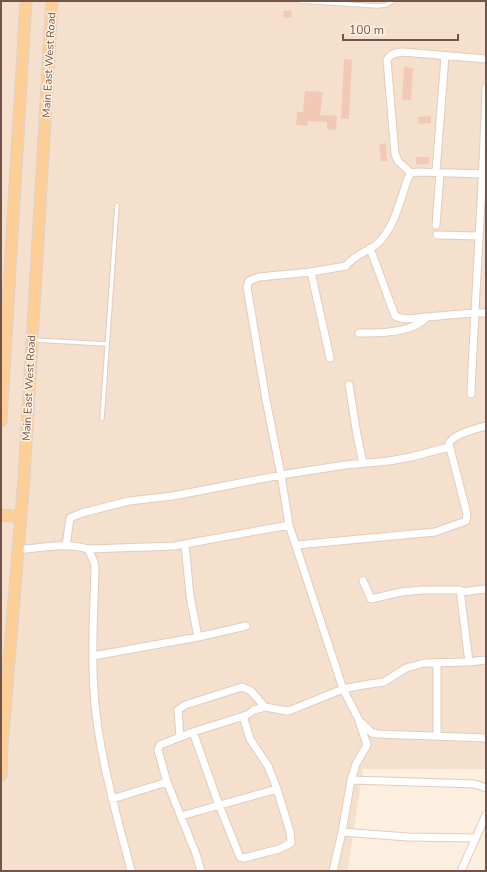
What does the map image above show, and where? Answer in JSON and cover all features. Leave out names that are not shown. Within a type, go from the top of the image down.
[{"type":"main road","points":[[1,421],[5,283],[26,1]]},
{"type":"main road","name":"Main East West Road","points":[[1,775],[24,478],[52,1]]},
{"type":"main road","points":[[1,515],[20,517]]},
{"type":"street","points":[[485,173],[411,173],[398,161],[395,154],[387,60],[388,56],[402,52],[486,59]]},
{"type":"street","points":[[436,225],[445,56]]},
{"type":"street","points":[[471,394],[474,312],[485,173],[486,88]]},
{"type":"street","points":[[333,871],[342,832],[351,780],[356,764],[367,745],[358,718],[343,689],[289,524],[247,287],[248,280],[259,277],[311,272],[346,266],[358,254],[377,244],[387,233],[411,173]]},
{"type":"street","points":[[436,235],[479,236]]},
{"type":"street","points":[[370,248],[395,316],[402,320],[474,312],[486,313]]},
{"type":"street","points":[[311,272],[330,358]]},
{"type":"street","points":[[360,333],[405,329],[417,325],[427,317]]},
{"type":"street","points":[[349,385],[356,428],[364,463]]},
{"type":"street","points":[[296,545],[435,532],[466,521],[466,514],[449,447],[449,441],[457,436],[486,426]]},
{"type":"street","points":[[66,546],[68,523],[70,518],[129,501],[173,496],[281,475],[404,458],[449,447]]},
{"type":"street","points":[[18,550],[66,546],[88,549],[154,548],[185,545],[289,524]]},
{"type":"street","points":[[185,545],[190,596],[198,637]]},
{"type":"street","points":[[88,549],[95,567],[93,656],[94,692],[98,729],[112,799],[131,871]]},
{"type":"street","points":[[363,581],[372,599],[400,592],[459,589],[461,592],[486,589]]},
{"type":"street","points":[[461,592],[469,662]]},
{"type":"street","points":[[93,656],[198,637],[246,626]]},
{"type":"street","points":[[200,871],[196,854],[167,782],[158,747],[160,745],[193,732],[243,716],[254,710],[265,708],[287,711],[343,689],[384,682],[406,668],[424,663],[486,660]]},
{"type":"street","points":[[436,663],[438,736]]},
{"type":"street","points":[[180,737],[178,710],[185,705],[242,687],[251,691],[265,708]]},
{"type":"street","points":[[193,732],[219,805],[240,857],[244,858],[279,849],[290,844],[290,832],[277,789],[268,766],[250,739],[243,716]]},
{"type":"street","points":[[358,718],[372,733],[486,738]]},
{"type":"street","points":[[351,780],[475,784],[486,788]]},
{"type":"street","points":[[112,799],[167,782]]},
{"type":"street","points":[[181,816],[277,789]]},
{"type":"street","points":[[461,871],[486,815]]},
{"type":"street","points":[[342,832],[408,837],[475,838]]},
{"type":"lane","points":[[300,1],[377,6],[386,5],[393,1]]},
{"type":"lane","points":[[102,419],[117,205]]},
{"type":"lane","points":[[32,340],[107,344]]},
{"type":"shaded area","points":[[1,1],[486,1],[486,769],[363,769],[348,869],[346,871],[1,871]]},
{"type":"building","points":[[283,11],[291,11],[292,17],[284,18]]},
{"type":"building","points":[[344,59],[352,60],[349,119],[341,119]]},
{"type":"building","points":[[404,67],[413,68],[411,100],[402,100]]},
{"type":"building","points":[[305,91],[323,92],[320,115],[337,116],[336,130],[327,129],[327,122],[308,121],[307,126],[296,125],[297,112],[303,112]]},
{"type":"building","points":[[431,116],[431,123],[419,124],[418,117]]},
{"type":"building","points":[[386,143],[387,161],[381,161],[379,144]]},
{"type":"building","points":[[416,157],[429,157],[429,164],[416,165]]}]
